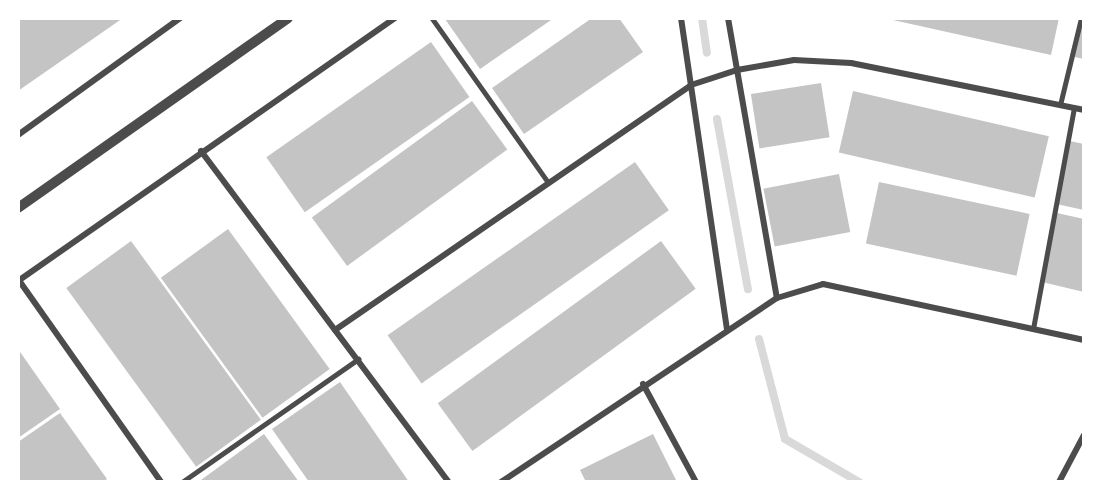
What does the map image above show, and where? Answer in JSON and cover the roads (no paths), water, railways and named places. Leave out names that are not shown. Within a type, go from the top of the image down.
[{"type":"street","points":[[18,135],[180,18]]},
{"type":"street","points":[[18,208],[288,18]]},
{"type":"street","points":[[157,481],[18,280],[394,18]]},
{"type":"street","points":[[681,18],[727,330]]},
{"type":"street","points":[[728,18],[777,298]]},
{"type":"street","points":[[335,330],[691,85],[737,70],[794,60],[851,63],[1084,111]]},
{"type":"street","points":[[201,151],[448,482]]},
{"type":"street","points":[[501,482],[643,384],[777,298],[823,284],[1084,340]]},
{"type":"street","points":[[643,384],[696,482]]},
{"type":"street","points":[[1059,482],[1083,438]]},
{"type":"lane","points":[[432,18],[548,182]]},
{"type":"lane","points":[[1060,105],[1081,18]]},
{"type":"lane","points":[[1033,329],[1074,108]]},
{"type":"lane","points":[[182,482],[358,359]]},
{"type":"waterway","points":[[702,18],[707,53]]},
{"type":"waterway","points":[[717,119],[748,289]]},
{"type":"waterway","points":[[759,339],[785,439],[859,482]]}]
